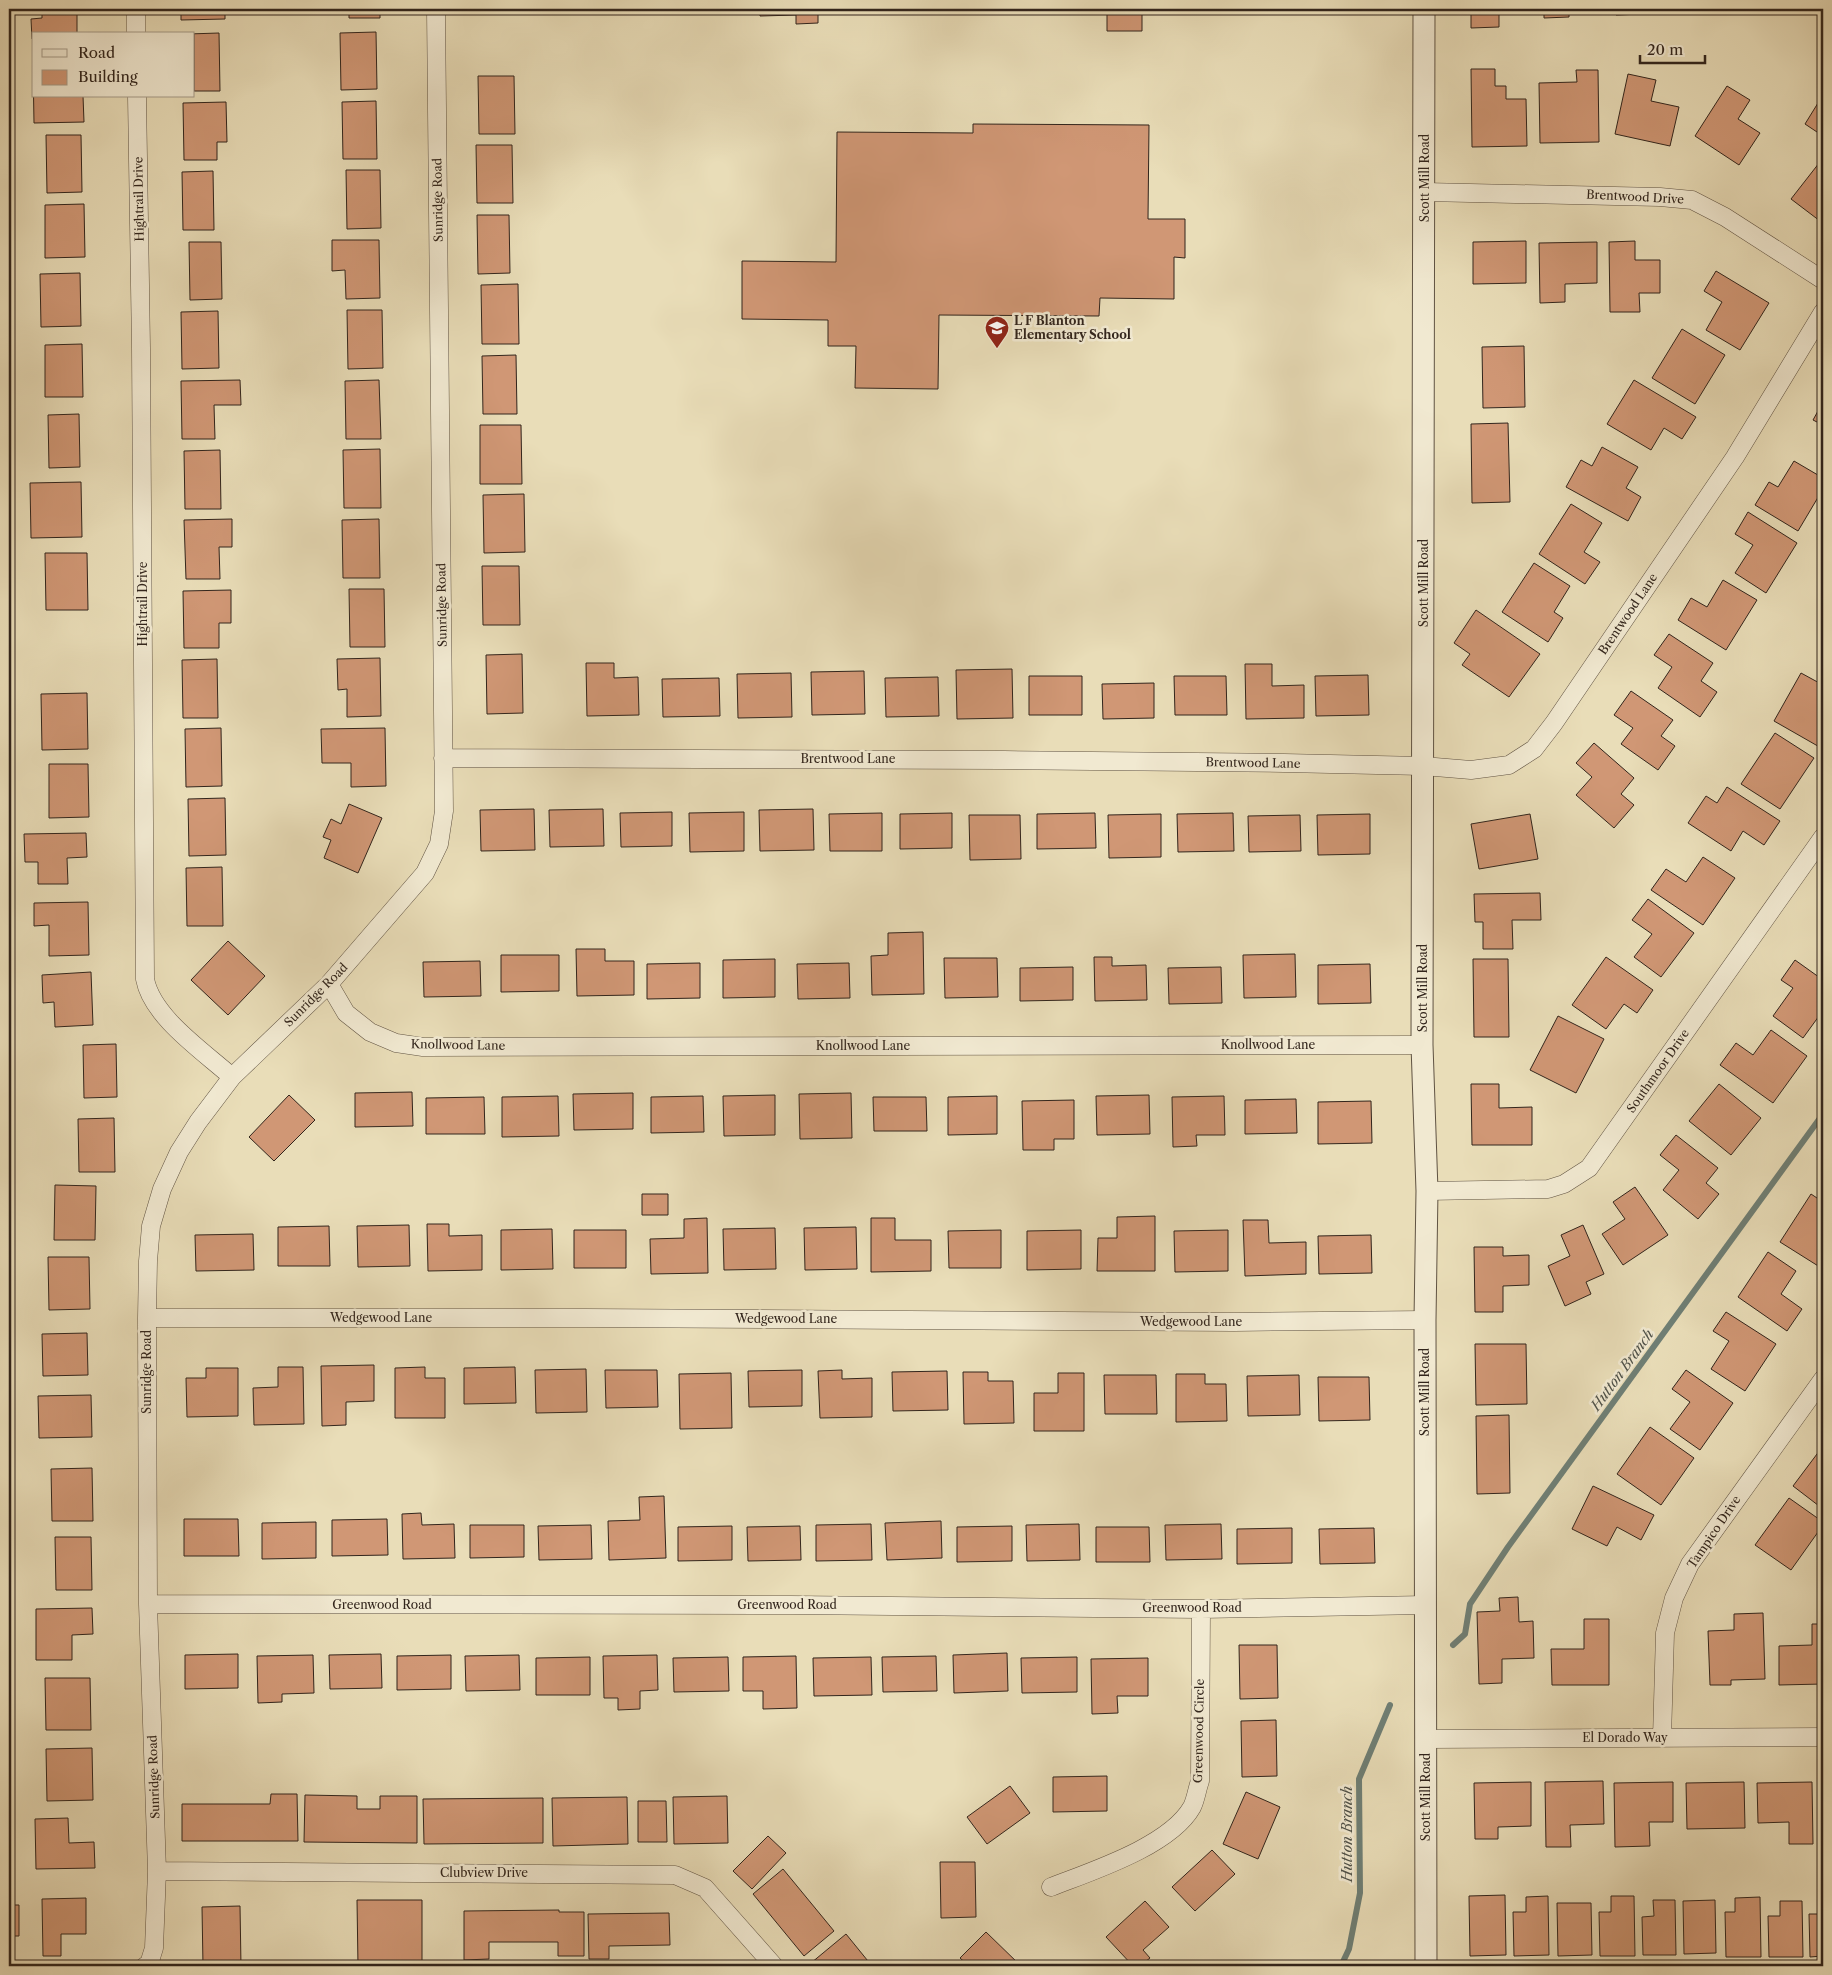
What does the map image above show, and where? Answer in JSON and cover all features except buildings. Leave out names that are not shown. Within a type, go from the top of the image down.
[{"type":"street","points":[[136,9],[136,32]]},
{"type":"street","name":"Sunridge Road","points":[[150,1965],[154,1948],[157,1871],[148,1604],[147,1318],[151,1226],[162,1189],[179,1152],[232,1077],[329,984],[425,873],[439,844],[444,810],[436,9]]},
{"type":"street","name":"Scott Mill Road","points":[[1424,9],[1422,1045],[1427,1191],[1425,1320],[1426,1966]]},
{"type":"street","name":"Hightrail Drive","points":[[137,98],[145,978],[147,990],[163,1016],[232,1077]]},
{"type":"street","name":"Brentwood Drive","points":[[1425,192],[1660,197],[1692,200],[1725,218],[1823,280]]},
{"type":"street","name":"Brentwood Lane","points":[[443,758],[1034,760],[1423,766],[1471,770],[1509,765],[1534,749],[1554,723],[1735,457],[1823,312]]},
{"type":"street","name":"Southmoor Drive","points":[[1427,1191],[1548,1189],[1564,1184],[1589,1168],[1823,837]]},
{"type":"street","name":"Knollwood Lane","points":[[329,984],[346,1013],[370,1032],[396,1044],[423,1047],[1422,1045]]},
{"type":"street","name":"Wedgewood Lane","points":[[147,1318],[596,1318],[1224,1322],[1425,1320]]},
{"type":"street","name":"Tampico Drive","points":[[1662,1738],[1665,1633],[1674,1598],[1690,1564],[1823,1379]]},
{"type":"street","name":"Greenwood Road","points":[[148,1604],[781,1605],[1201,1609],[1426,1605]]},
{"type":"street","name":"Greenwood Circle","points":[[1051,1887],[1099,1868],[1162,1838],[1192,1806],[1200,1781],[1201,1609]]},
{"type":"street","name":"El Dorado Way","points":[[1426,1740],[1823,1737]]},
{"type":"street","name":"Clubview Drive","points":[[157,1871],[675,1874],[705,1888],[774,1966]]},
{"type":"waterway","name":"Hutton Branch","points":[[1453,1645],[1465,1634],[1470,1604],[1508,1547],[1823,1114]]},
{"type":"waterway","name":"Hutton Branch","points":[[1341,1966],[1349,1949],[1360,1893],[1359,1779],[1390,1705]]},
{"type":"place","name":"L F Blanton Elementary School","points":[[997,349]]}]
